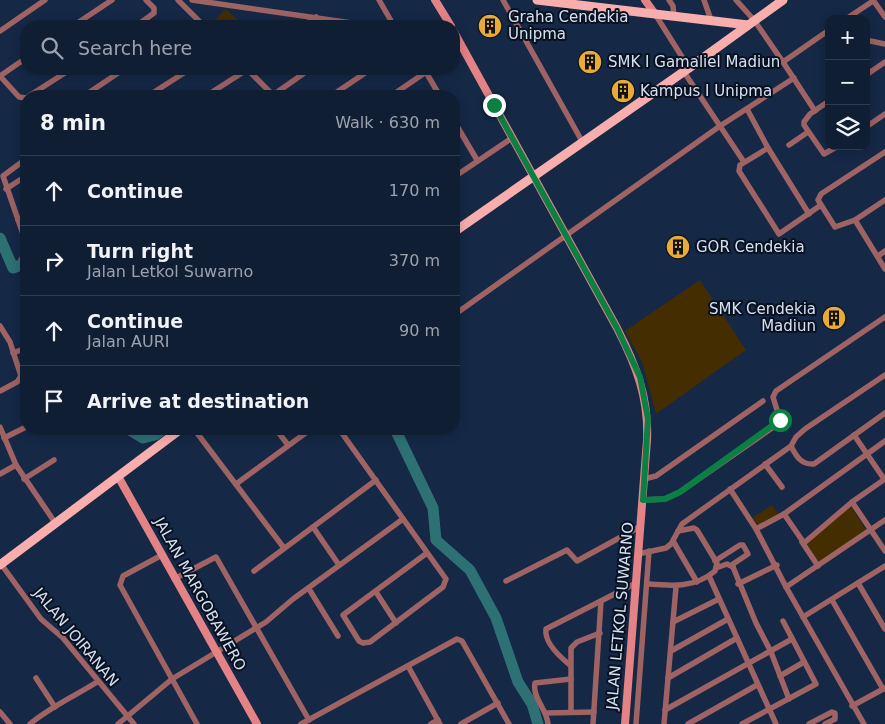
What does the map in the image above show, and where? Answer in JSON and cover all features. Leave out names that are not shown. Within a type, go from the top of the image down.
[{"type":"main road","points":[[537,0],[711,20],[751,22]]},
{"type":"main road","points":[[460,228],[687,70],[783,0]]},
{"type":"main road","points":[[0,564],[119,478],[174,435]]},
{"type":"street","points":[[0,31],[45,0]]},
{"type":"street","points":[[82,20],[112,0]]},
{"type":"street","points":[[144,20],[154,13],[154,8],[146,0]]},
{"type":"street","points":[[178,0],[198,20]]},
{"type":"street","points":[[186,0],[189,11]]},
{"type":"street","points":[[192,0],[335,20]]},
{"type":"street","points":[[379,0],[391,20]]},
{"type":"street","points":[[435,0],[447,20]]},
{"type":"street","points":[[503,0],[583,143]]},
{"type":"street","points":[[645,0],[720,126],[744,162]]},
{"type":"street","points":[[669,0],[673,6],[674,16]]},
{"type":"street","points":[[704,0],[711,20]]},
{"type":"street","points":[[736,0],[783,62],[815,111]]},
{"type":"street","points":[[852,15],[873,0],[885,17]]},
{"type":"street","points":[[312,20],[316,17]]},
{"type":"street","points":[[783,62],[825,33]]},
{"type":"street","points":[[870,41],[885,44]]},
{"type":"street","name":"JALAN LETKOL SUWARNO","points":[[460,43],[617,328],[640,377],[648,419],[625,724]]},
{"type":"street","points":[[20,62],[0,76],[20,97]]},
{"type":"street","points":[[870,72],[885,62]]},
{"type":"street","points":[[39,90],[62,75]]},
{"type":"street","points":[[93,90],[115,75]]},
{"type":"street","points":[[157,90],[181,75]]},
{"type":"street","points":[[215,90],[239,75]]},
{"type":"street","points":[[254,75],[267,90]]},
{"type":"street","points":[[281,90],[302,75]]},
{"type":"street","points":[[340,90],[362,75]]},
{"type":"street","points":[[399,90],[418,75]]},
{"type":"street","points":[[428,75],[437,90]]},
{"type":"street","points":[[460,311],[720,126],[794,78]]},
{"type":"street","points":[[825,104],[804,122],[808,132],[824,154],[831,150]]},
{"type":"street","points":[[747,109],[768,148],[809,214]]},
{"type":"street","points":[[870,123],[885,114]]},
{"type":"street","points":[[460,132],[477,160]]},
{"type":"street","points":[[789,145],[808,132]]},
{"type":"street","points":[[460,173],[512,138]]},
{"type":"street","points":[[768,148],[740,165],[739,171],[779,234],[821,205]]},
{"type":"street","points":[[885,152],[821,194],[818,200],[836,227],[855,220],[885,200]]},
{"type":"street","points":[[20,163],[4,174],[3,178],[20,226]]},
{"type":"street","points":[[6,189],[20,180]]},
{"type":"street","points":[[855,220],[885,269]]},
{"type":"street","points":[[878,256],[885,251]]},
{"type":"street","points":[[643,500],[665,499],[680,492],[778,423],[781,416],[773,397],[776,391],[885,317]]},
{"type":"street","points":[[0,326],[13,353],[20,379],[0,391]]},
{"type":"street","points":[[13,353],[20,350]]},
{"type":"street","points":[[638,554],[666,548],[682,524],[791,446],[796,437],[805,429],[885,375]]},
{"type":"street","points":[[644,479],[656,476],[763,401]]},
{"type":"street","points":[[791,446],[798,459],[804,463],[814,464],[885,413]]},
{"type":"street","points":[[0,427],[24,479],[56,524]]},
{"type":"street","points":[[4,438],[20,430]]},
{"type":"street","points":[[199,435],[284,548]]},
{"type":"street","points":[[280,435],[288,445]]},
{"type":"street","points":[[236,484],[302,435]]},
{"type":"street","points":[[343,435],[404,519],[446,580],[446,584],[396,623],[370,642],[363,643],[343,615],[427,553]]},
{"type":"street","points":[[802,542],[852,502],[885,479],[854,435]]},
{"type":"street","points":[[756,530],[784,514],[885,441]]},
{"type":"street","points":[[24,479],[54,460]]},
{"type":"street","points":[[765,464],[782,487]]},
{"type":"street","points":[[0,474],[16,465]]},
{"type":"street","name":"JALAN MARGOBAWERO","points":[[119,478],[257,724]]},
{"type":"street","points":[[254,571],[376,480]]},
{"type":"street","points":[[730,489],[777,565],[786,587],[852,706],[864,724]]},
{"type":"street","points":[[852,502],[869,531],[885,551]]},
{"type":"street","points":[[784,514],[818,566]]},
{"type":"street","points":[[118,724],[172,679],[257,627],[404,519]]},
{"type":"street","points":[[786,587],[885,520]]},
{"type":"street","points":[[506,581],[567,550],[578,561],[641,526]]},
{"type":"street","points":[[313,527],[339,565]]},
{"type":"street","points":[[678,531],[694,528],[697,530],[716,561],[716,568]]},
{"type":"street","points":[[672,541],[697,582]]},
{"type":"street","points":[[716,561],[740,545],[743,545],[748,554],[733,564],[732,567]]},
{"type":"street","points":[[636,724],[649,551]]},
{"type":"street","points":[[162,556],[123,576],[119,582],[197,724]]},
{"type":"street","points":[[174,579],[216,557],[309,720]]},
{"type":"street","name":"JALAN JOIRANAN","points":[[0,564],[34,609],[69,645],[97,682],[134,724]]},
{"type":"street","points":[[648,584],[676,587],[697,582],[709,576],[716,568],[727,564],[732,567],[738,584],[772,652],[789,699]]},
{"type":"street","points":[[738,584],[777,565]]},
{"type":"street","points":[[803,617],[885,566]]},
{"type":"street","points":[[709,576],[718,599],[749,662],[757,686],[776,724]]},
{"type":"street","points":[[570,665],[557,654],[548,639],[546,629],[636,583]]},
{"type":"street","points":[[858,583],[885,629]]},
{"type":"street","points":[[664,724],[676,587]]},
{"type":"street","points":[[309,589],[338,636]]},
{"type":"street","points":[[376,592],[396,623]]},
{"type":"street","points":[[673,622],[718,599]]},
{"type":"street","points":[[832,600],[884,689],[852,706]]},
{"type":"street","points":[[593,724],[601,601]]},
{"type":"street","points":[[671,651],[728,620]]},
{"type":"street","points":[[742,724],[816,684],[783,621]]},
{"type":"street","points":[[571,712],[570,653],[573,645],[600,633]]},
{"type":"street","points":[[668,678],[738,638]]},
{"type":"street","points":[[301,724],[454,640],[460,639],[509,724]]},
{"type":"street","points":[[665,710],[749,662],[772,652],[792,639]]},
{"type":"street","points":[[780,676],[804,662]]},
{"type":"street","points":[[408,666],[439,722],[431,724]]},
{"type":"street","points":[[36,678],[56,707]]},
{"type":"street","points":[[548,724],[547,714],[536,696],[535,682],[571,679]]},
{"type":"street","points":[[30,724],[97,682]]},
{"type":"street","points":[[688,724],[757,686]]},
{"type":"street","points":[[461,724],[498,703]]},
{"type":"street","points":[[0,712],[10,724]]},
{"type":"street","points":[[547,714],[594,712]]},
{"type":"street","points":[[809,724],[832,712],[835,713],[835,719],[825,724]]},
{"type":"shaded area","points":[[226,9],[238,20],[215,20]]},
{"type":"shaded area","points":[[700,280],[746,350],[656,414],[642,362],[625,331]]},
{"type":"shaded area","points":[[772,505],[779,515],[758,527],[752,518]]},
{"type":"shaded area","points":[[851,506],[866,530],[819,562],[806,543]]},
{"type":"waterway","points":[[0,238],[13,268],[20,265]]},
{"type":"waterway","points":[[138,435],[143,438],[155,435]]},
{"type":"waterway","points":[[398,435],[433,508],[436,540],[470,570],[496,618],[518,682],[532,704],[538,724]]},
{"type":"place","name":"Graha Cendekia Unipma","points":[[490,26]]},
{"type":"place","name":"SMK I Gamaliel Madiun","points":[[590,62]]},
{"type":"place","name":"Kampus I Unipma","points":[[623,91]]},
{"type":"place","name":"GOR Cendekia","points":[[678,247]]},
{"type":"place","name":"SMK Cendekia Madiun","points":[[834,318]]},
{"type":"route","points":[[494,105],[617,328],[640,377],[646,398],[648,419],[643,500],[665,499],[680,492],[772,428],[780,420]]}]
